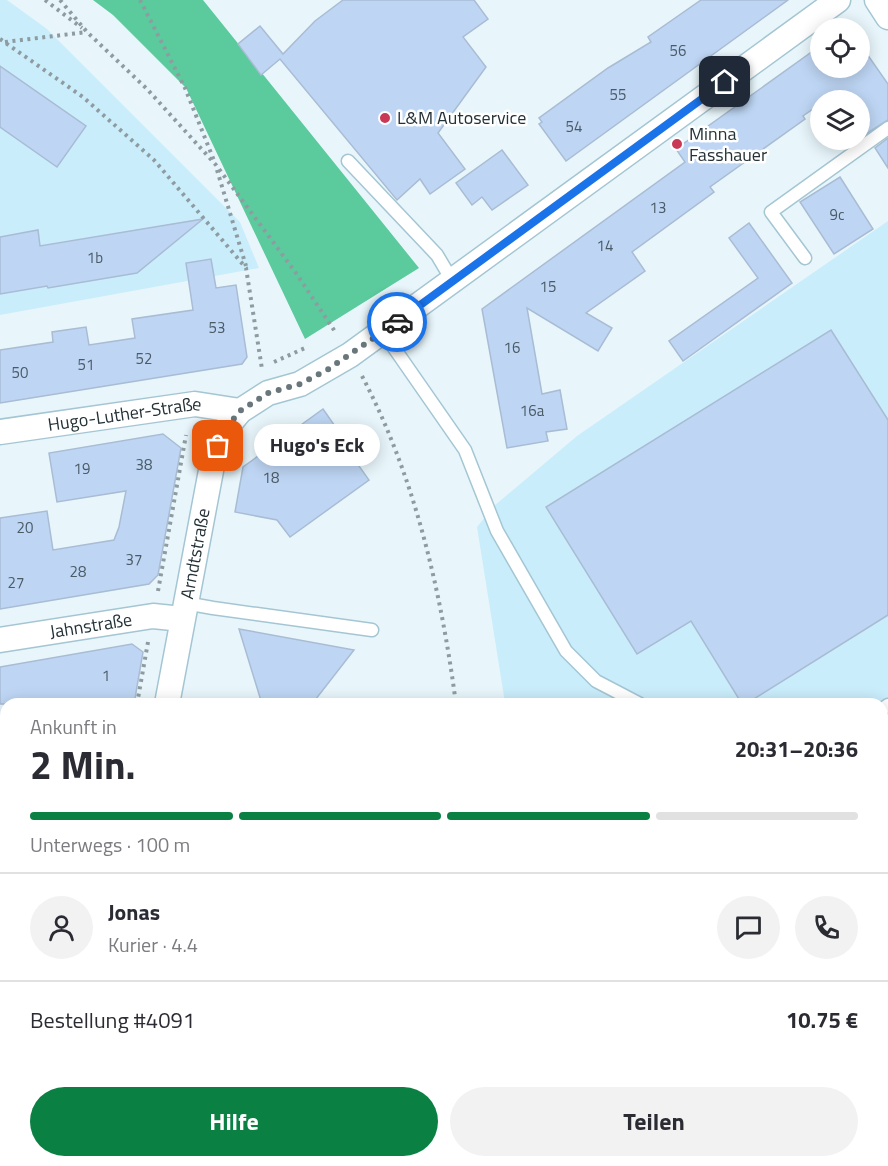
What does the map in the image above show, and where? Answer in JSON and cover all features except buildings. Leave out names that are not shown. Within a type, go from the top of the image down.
[{"type":"street","points":[[240,411],[268,393],[300,384],[350,355],[838,0]]},
{"type":"street","points":[[877,0],[888,17]]},
{"type":"street","name":"Hugo-Luther-Straße","points":[[0,432],[195,404],[240,411]]},
{"type":"street","name":"Arndtstraße","points":[[168,698],[213,460],[222,433],[240,411]]},
{"type":"street","name":"Jahnstraße","points":[[0,640],[184,611]]},
{"type":"lane","points":[[805,258],[771,212],[888,128]]},
{"type":"lane","points":[[348,161],[437,255],[453,282]]},
{"type":"lane","points":[[383,332],[404,359],[465,450],[497,531],[566,651],[596,681],[629,698]]},
{"type":"lane","points":[[184,611],[213,608],[372,630]]},
{"type":"path","points":[[45,0],[87,32],[147,89],[216,165],[322,309],[350,355],[382,419],[422,525],[447,636],[455,698]]},
{"type":"path","points":[[60,0],[87,32]]},
{"type":"path","points":[[140,0],[186,88],[216,165],[246,268],[259,357],[268,393]]},
{"type":"path","points":[[2,40],[87,32]]},
{"type":"path","points":[[2,40],[83,97],[154,160],[246,268]]},
{"type":"path","points":[[138,698],[186,435]]},
{"type":"shaded area","points":[[0,0],[7,0],[47,29],[240,222],[259,268],[0,315]]},
{"type":"shaded area","points":[[888,221],[888,698],[504,698],[477,527],[494,506],[577,436]]},
{"type":"green space","points":[[93,0],[203,0],[419,268],[305,339],[186,88],[113,15]]},
{"type":"way so far","points":[[218,446],[222,433],[240,411],[268,393],[300,384],[327,370],[397,322]]},
{"type":"place","name":"L&M Autoservice","points":[[385,118]]},
{"type":"place","name":"Minna Fasshauer","points":[[677,144]]},
{"type":"place","name":"Hugo's Eck","points":[[218,446]]},
{"type":"route","points":[[397,322],[725,82]]}]
